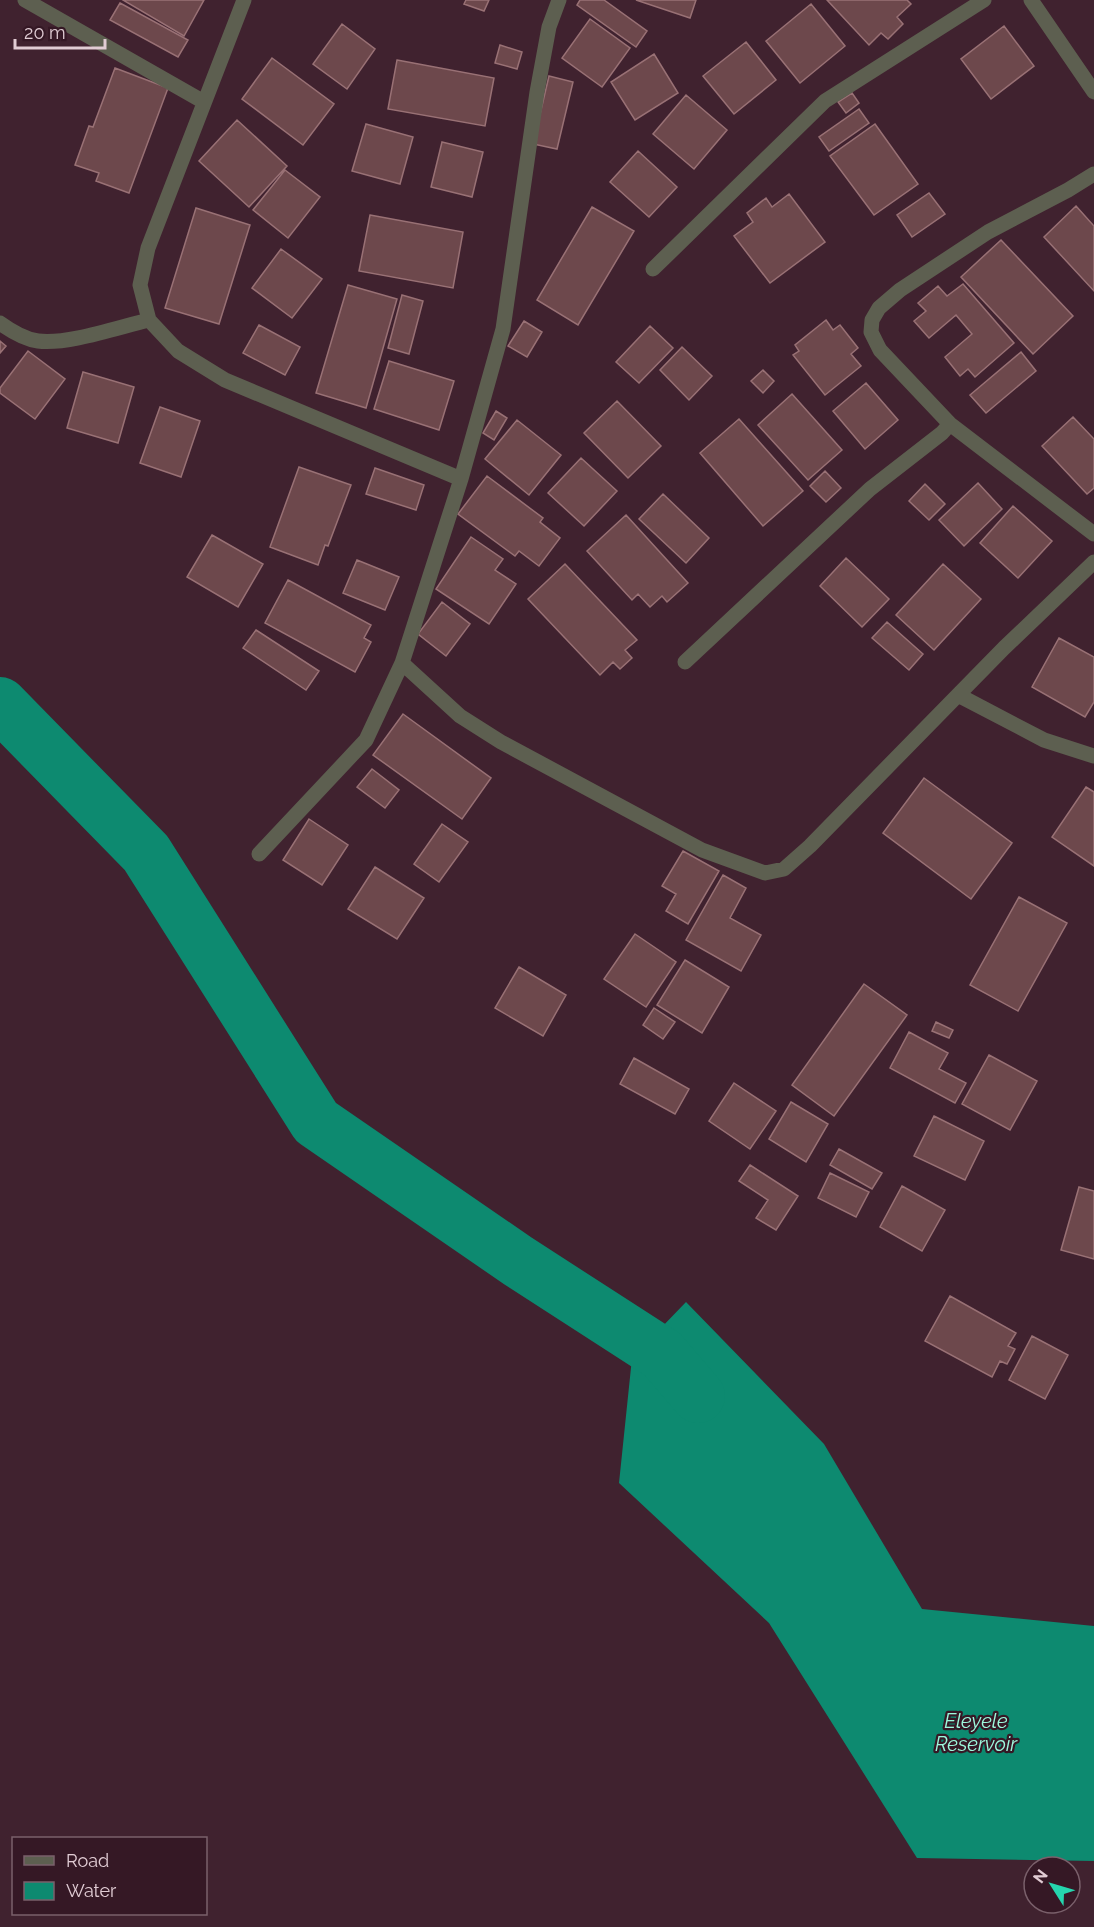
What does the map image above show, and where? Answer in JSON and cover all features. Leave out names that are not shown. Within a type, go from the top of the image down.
[{"type":"street","points":[[25,0],[204,102]]},
{"type":"street","points":[[244,0],[148,248],[140,285],[149,320],[178,351],[225,380],[461,479]]},
{"type":"street","points":[[259,854],[366,740],[402,663],[461,479],[503,328],[537,92],[549,27],[559,0]]},
{"type":"street","points":[[653,269],[825,101],[984,0]]},
{"type":"street","points":[[1031,0],[1094,92]]},
{"type":"street","points":[[1094,174],[988,232],[910,284],[879,308],[872,320],[871,332],[880,350],[950,424],[1094,534]]},
{"type":"street","points":[[0,322],[14,333],[35,341],[56,342],[149,320]]},
{"type":"street","points":[[685,662],[870,489],[942,433],[950,424]]},
{"type":"street","points":[[402,663],[460,716],[501,742],[702,850],[765,873],[784,869],[810,846],[1004,648],[1094,562]]},
{"type":"street","points":[[958,695],[1044,740],[1094,756]]},
{"type":"water","name":"Eleyele Reservoir","points":[[686,1302],[824,1444],[922,1609],[1094,1626],[1094,1861],[1082,1861],[1082,1855],[1022,1855],[1022,1860],[917,1858],[769,1623],[619,1483],[632,1358]]},
{"type":"building","points":[[123,0],[204,0],[184,36]]},
{"type":"building","points":[[466,0],[489,0],[484,11],[464,4]]},
{"type":"building","points":[[580,0],[604,0],[647,31],[636,47],[577,5]]},
{"type":"building","points":[[636,0],[696,0],[690,18]]},
{"type":"building","points":[[827,0],[907,0],[911,4],[897,17],[903,24],[888,39],[881,33],[869,45]]},
{"type":"building","points":[[120,3],[188,40],[178,57],[110,20]]},
{"type":"building","points":[[811,4],[845,46],[800,83],[766,41]]},
{"type":"building","points":[[590,19],[630,48],[602,87],[562,58]]},
{"type":"building","points":[[342,24],[375,49],[347,89],[313,64]]},
{"type":"building","points":[[1004,26],[1034,66],[991,99],[961,59]]},
{"type":"building","points":[[746,42],[776,80],[734,114],[703,76]]},
{"type":"building","points":[[500,45],[522,52],[517,69],[495,63]]},
{"type":"building","points":[[654,54],[678,93],[635,120],[611,82]]},
{"type":"building","points":[[272,58],[334,104],[303,145],[242,99]]},
{"type":"building","points":[[397,60],[494,78],[485,126],[388,109]]},
{"type":"building","points":[[115,68],[168,88],[129,193],[96,181],[99,173],[75,165],[89,126],[93,127]]},
{"type":"building","points":[[549,76],[573,82],[557,149],[533,144]]},
{"type":"building","points":[[852,93],[859,103],[846,113],[838,102]]},
{"type":"building","points":[[686,95],[727,130],[694,169],[653,134]]},
{"type":"building","points":[[859,109],[869,123],[829,151],[819,137]]},
{"type":"building","points":[[237,120],[287,166],[249,207],[199,161]]},
{"type":"building","points":[[366,124],[413,137],[400,184],[352,171]]},
{"type":"building","points":[[875,124],[918,184],[874,215],[830,156]]},
{"type":"building","points":[[442,142],[483,152],[472,197],[431,187]]},
{"type":"building","points":[[638,151],[677,187],[649,217],[610,182]]},
{"type":"building","points":[[285,170],[320,197],[288,238],[253,210]]},
{"type":"building","points":[[929,193],[945,214],[912,237],[897,215]]},
{"type":"building","points":[[789,194],[825,242],[770,283],[734,236],[753,222],[747,213],[766,198],[772,207]]},
{"type":"building","points":[[1076,206],[1094,226],[1094,291],[1044,237]]},
{"type":"building","points":[[592,207],[634,231],[578,325],[537,300]]},
{"type":"building","points":[[196,208],[250,225],[219,324],[165,308]]},
{"type":"building","points":[[370,215],[463,232],[453,288],[359,271]]},
{"type":"building","points":[[1001,240],[1073,316],[1033,354],[961,277]]},
{"type":"building","points":[[281,249],[322,279],[292,318],[252,288]]},
{"type":"building","points":[[963,284],[1014,343],[975,377],[968,369],[960,376],[945,357],[972,334],[956,315],[929,338],[914,321],[926,311],[918,303],[938,286],[947,296]]},
{"type":"building","points":[[348,285],[397,299],[366,408],[316,393]]},
{"type":"building","points":[[402,295],[423,301],[409,354],[388,348]]},
{"type":"building","points":[[826,320],[833,330],[840,325],[858,348],[851,354],[861,366],[825,395],[793,355],[799,351],[795,345]]},
{"type":"building","points":[[524,321],[542,332],[527,357],[508,346]]},
{"type":"building","points":[[259,325],[300,347],[285,375],[243,353]]},
{"type":"building","points":[[650,326],[673,348],[639,383],[616,362]]},
{"type":"building","points":[[0,341],[6,346],[0,353]]},
{"type":"building","points":[[682,347],[712,376],[689,400],[660,370]]},
{"type":"building","points":[[28,351],[65,379],[35,419],[0,393],[0,388]]},
{"type":"building","points":[[1021,352],[1036,371],[986,413],[970,395]]},
{"type":"building","points":[[389,361],[454,381],[439,430],[374,409]]},
{"type":"building","points":[[763,370],[774,381],[763,393],[751,381]]},
{"type":"building","points":[[83,372],[134,387],[118,443],[67,428]]},
{"type":"building","points":[[866,383],[898,420],[865,449],[833,411]]},
{"type":"building","points":[[792,394],[842,450],[808,480],[758,425]]},
{"type":"building","points":[[617,401],[661,446],[628,478],[584,433]]},
{"type":"building","points":[[160,407],[200,421],[181,477],[140,463]]},
{"type":"building","points":[[496,411],[507,418],[494,440],[483,433]]},
{"type":"building","points":[[1073,417],[1094,439],[1094,488],[1087,494],[1042,446]]},
{"type":"building","points":[[739,419],[803,491],[763,526],[700,453]]},
{"type":"building","points":[[517,420],[561,455],[529,495],[485,459]]},
{"type":"building","points":[[581,458],[617,491],[584,526],[548,493]]},
{"type":"building","points":[[299,467],[351,485],[328,546],[325,545],[318,565],[270,547]]},
{"type":"building","points":[[375,468],[424,485],[416,510],[366,494]]},
{"type":"building","points":[[825,471],[841,488],[826,502],[810,486]]},
{"type":"building","points":[[487,476],[543,518],[540,522],[560,538],[539,566],[519,551],[515,556],[458,514]]},
{"type":"building","points":[[978,483],[1002,509],[964,546],[939,520]]},
{"type":"building","points":[[925,484],[945,504],[929,520],[909,501]]},
{"type":"building","points":[[663,494],[709,538],[686,563],[639,519]]},
{"type":"building","points":[[1013,506],[1052,541],[1018,578],[980,543]]},
{"type":"building","points":[[626,515],[688,583],[667,602],[662,596],[650,607],[638,594],[632,600],[587,551]]},
{"type":"building","points":[[212,535],[263,564],[238,607],[187,577]]},
{"type":"building","points":[[471,537],[503,559],[495,570],[516,584],[489,624],[436,589]]},
{"type":"building","points":[[846,558],[889,599],[862,627],[820,586]]},
{"type":"building","points":[[357,560],[399,577],[385,610],[343,593]]},
{"type":"building","points":[[565,564],[637,640],[625,650],[632,658],[620,669],[613,662],[600,675],[528,599]]},
{"type":"building","points":[[943,564],[981,599],[934,650],[896,615]]},
{"type":"building","points":[[288,580],[371,625],[364,638],[371,642],[355,672],[265,623]]},
{"type":"building","points":[[442,602],[470,624],[446,656],[418,634]]},
{"type":"building","points":[[887,622],[923,654],[909,670],[872,638]]},
{"type":"building","points":[[256,630],[319,671],[306,690],[243,648]]},
{"type":"building","points":[[1059,638],[1094,657],[1094,702],[1085,717],[1032,687]]},
{"type":"building","points":[[403,714],[491,778],[462,819],[373,755]]},
{"type":"building","points":[[372,769],[399,790],[385,808],[357,787]]},
{"type":"building","points":[[924,778],[1012,843],[971,899],[883,833]]},
{"type":"building","points":[[1086,787],[1094,792],[1094,866],[1052,837]]},
{"type":"building","points":[[309,819],[348,845],[322,885],[283,860]]},
{"type":"building","points":[[442,824],[468,842],[439,882],[414,864]]},
{"type":"building","points":[[683,851],[719,871],[688,924],[666,911],[676,894],[662,886]]},
{"type":"building","points":[[375,867],[424,898],[397,939],[348,909]]},
{"type":"building","points":[[723,875],[746,888],[730,918],[761,935],[741,971],[686,940]]},
{"type":"building","points":[[1019,897],[1067,923],[1018,1011],[970,985]]},
{"type":"building","points":[[635,934],[676,962],[646,1007],[604,979]]},
{"type":"building","points":[[685,960],[729,987],[702,1033],[657,1005]]},
{"type":"building","points":[[519,967],[566,995],[543,1036],[495,1008]]},
{"type":"building","points":[[864,984],[907,1015],[834,1116],[792,1085]]},
{"type":"building","points":[[654,1008],[675,1022],[663,1039],[643,1025]]},
{"type":"building","points":[[936,1022],[953,1030],[949,1038],[932,1031]]},
{"type":"building","points":[[909,1032],[948,1053],[939,1069],[966,1083],[955,1103],[890,1068]]},
{"type":"building","points":[[989,1055],[1037,1081],[1010,1130],[962,1104]]},
{"type":"building","points":[[634,1058],[689,1089],[675,1114],[620,1084]]},
{"type":"building","points":[[734,1083],[776,1111],[750,1149],[709,1121]]},
{"type":"building","points":[[791,1102],[828,1124],[806,1162],[769,1139]]},
{"type":"building","points":[[934,1116],[984,1141],[965,1180],[914,1156]]},
{"type":"building","points":[[839,1149],[882,1173],[872,1189],[830,1165]]},
{"type":"building","points":[[750,1165],[798,1196],[776,1230],[756,1218],[768,1200],[739,1181]]},
{"type":"building","points":[[830,1173],[869,1192],[856,1217],[818,1198]]},
{"type":"building","points":[[902,1186],[945,1210],[922,1251],[880,1227]]},
{"type":"building","points":[[1079,1187],[1094,1191],[1094,1259],[1061,1250]]},
{"type":"building","points":[[950,1296],[1016,1333],[1008,1346],[1015,1349],[1007,1364],[1000,1361],[992,1377],[925,1341]]},
{"type":"building","points":[[1032,1336],[1068,1355],[1045,1399],[1009,1380]]},
{"type":"waterway","points":[[0,704],[146,853],[316,1122],[518,1261],[662,1354],[698,1396]]}]
